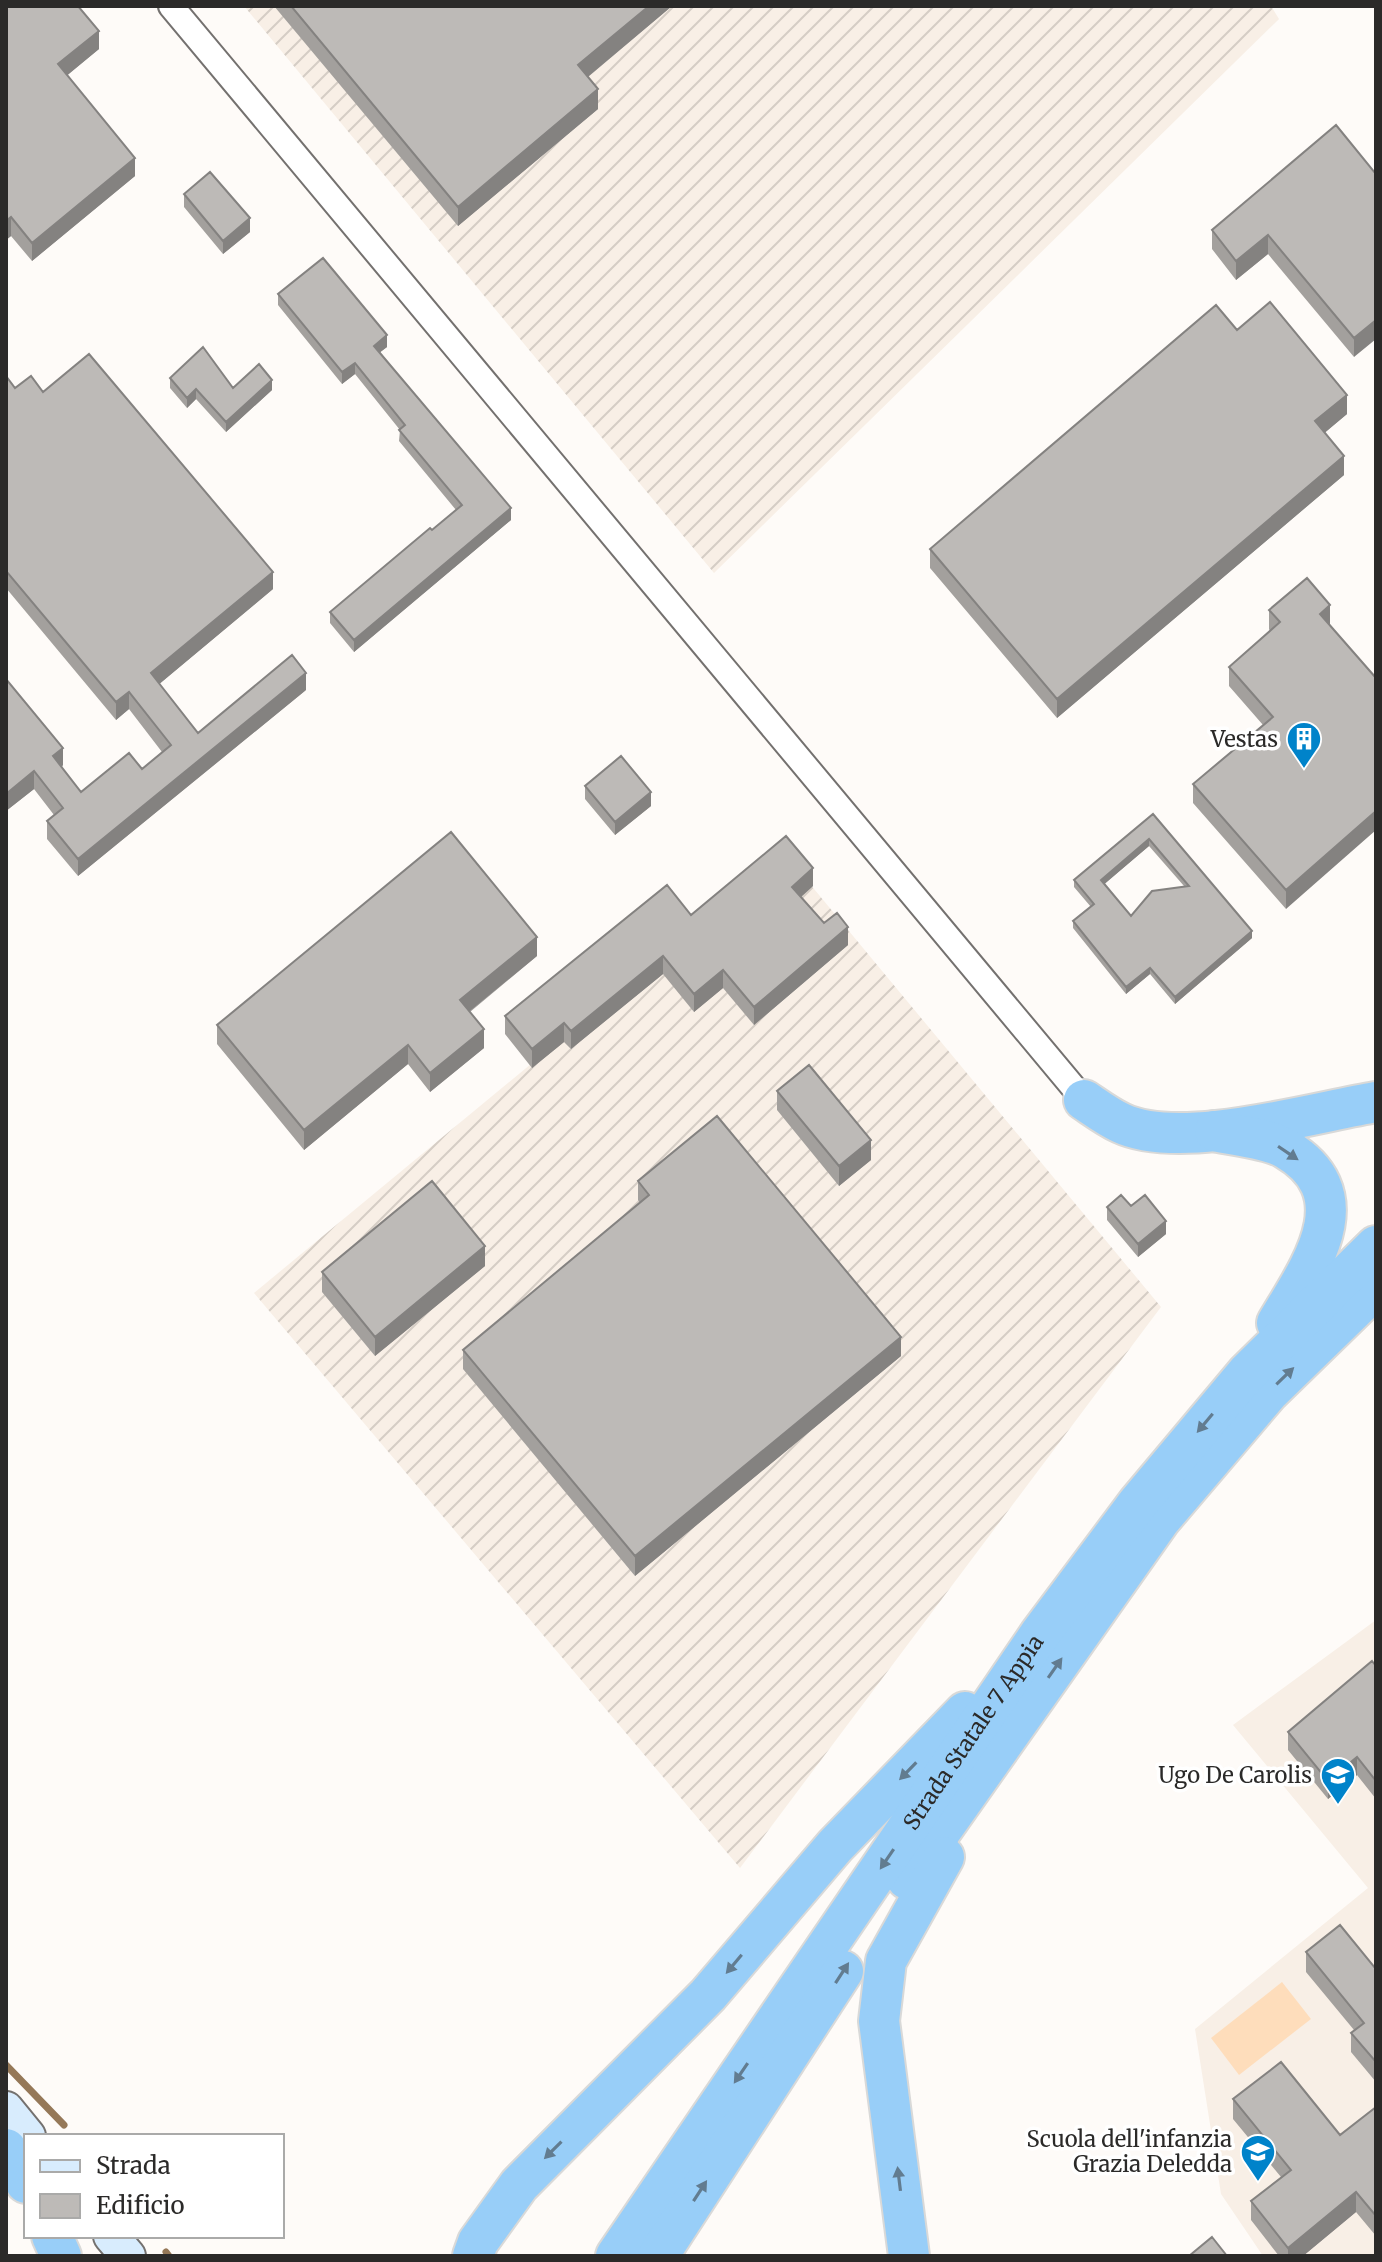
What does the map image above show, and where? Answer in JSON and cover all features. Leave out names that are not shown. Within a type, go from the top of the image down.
[{"type":"highway","points":[[1084,1100],[1122,1124],[1163,1134],[1215,1131],[1376,1102]]},
{"type":"highway","points":[[1215,1131],[1285,1148],[1316,1176],[1329,1212],[1318,1254],[1247,1373]]},
{"type":"highway","name":"Strada Statale 7 Appia","points":[[616,2256],[1040,1634],[1138,1503],[1247,1373],[1376,1246]]},
{"type":"highway","name":"Strada Statale 7 Appia","points":[[658,2256],[859,1947],[1160,1520],[1268,1393],[1376,1288]]},
{"type":"highway","points":[[473,2256],[478,2242],[519,2185],[708,1995],[835,1846],[1040,1634]]},
{"type":"highway","points":[[909,2256],[879,2021],[886,1961],[1027,1707]]},
{"type":"highway","points":[[6,2149],[24,2180]]},
{"type":"main road","points":[[6,2109],[26,2134]]},
{"type":"main road","points":[[113,2238],[128,2256]]},
{"type":"street","points":[[171,6],[1084,1100]]},
{"type":"shaded area","points":[[244,6],[1271,6],[1279,19],[714,573]]},
{"type":"shaded area","points":[[785,854],[1161,1307],[740,1868],[254,1293]]},
{"type":"shaded area","points":[[1376,1620],[1376,2256],[1263,2256],[1221,2194],[1195,2029],[1368,1888],[1233,1725]]},
{"type":"shaded area","points":[[1282,1982],[1311,2019],[1239,2075],[1211,2038]]},
{"type":"building","points":[[6,6],[78,6],[99,31],[58,64],[135,158],[32,243],[11,217],[6,221]]},
{"type":"building","points":[[291,6],[649,6],[578,65],[598,89],[458,207]]},
{"type":"building","points":[[1336,125],[1376,174],[1376,320],[1354,338],[1268,235],[1236,261],[1212,230]]},
{"type":"building","points":[[210,172],[250,218],[223,241],[184,194]]},
{"type":"building","points":[[323,258],[387,335],[374,346],[511,508],[354,640],[330,612],[462,505],[399,430],[405,425],[355,363],[342,372],[278,294]]},
{"type":"building","points":[[1270,302],[1347,395],[1315,421],[1344,456],[1057,699],[930,549],[1216,305],[1237,330]]},
{"type":"building","points":[[203,347],[233,388],[259,364],[272,380],[226,422],[196,389],[187,398],[170,378]]},
{"type":"building","points":[[89,354],[273,572],[151,673],[198,733],[292,655],[306,673],[78,859],[47,821],[63,808],[34,771],[6,794],[6,679],[63,748],[53,756],[81,792],[129,753],[142,769],[171,745],[129,692],[116,702],[6,571],[6,376],[15,388],[31,376],[43,392]]},
{"type":"building","name":"Vestas","points":[[1307,578],[1330,605],[1320,614],[1376,678],[1376,811],[1286,890],[1193,784],[1273,717],[1229,667],[1280,622],[1269,610]]},
{"type":"building","points":[[621,756],[651,792],[615,822],[585,786]]},
{"type":"building","points":[[1153,814],[1252,931],[1175,997],[1150,968],[1126,987],[1073,921],[1094,904],[1074,880]],"holes":[[[1149,839],[1189,886],[1152,891],[1131,916],[1101,880]]]},
{"type":"building","points":[[451,832],[537,937],[460,1000],[484,1029],[430,1073],[408,1045],[304,1130],[217,1025]]},
{"type":"building","points":[[786,836],[813,868],[792,887],[824,923],[837,913],[848,927],[754,1007],[723,970],[694,994],[663,956],[571,1031],[564,1023],[532,1049],[505,1016],[667,885],[691,915]]},
{"type":"building","points":[[809,1065],[871,1140],[839,1166],[777,1091]]},
{"type":"building","points":[[717,1116],[901,1337],[635,1556],[463,1350],[649,1195],[638,1181]]},
{"type":"building","points":[[432,1181],[485,1246],[375,1337],[322,1272]]},
{"type":"building","points":[[1121,1195],[1131,1206],[1145,1195],[1166,1221],[1138,1244],[1107,1207]]},
{"type":"building","points":[[1372,1661],[1376,1666],[1376,1781],[1357,1757],[1328,1781],[1288,1732]]},
{"type":"building","points":[[1340,1925],[1376,1969],[1376,2062],[1351,2033],[1364,2023],[1306,1952]]},
{"type":"building","points":[[1281,2062],[1340,2135],[1376,2107],[1376,2216],[1356,2192],[1288,2248],[1251,2201],[1291,2170],[1233,2099]]},
{"type":"building","points":[[1212,2237],[1227,2256],[1189,2256]]},
{"type":"waterway","points":[[6,2065],[64,2125]]},
{"type":"waterway","points":[[166,2252],[169,2256]]},
{"type":"place","name":"Vestas","points":[[1304,770]]},
{"type":"place","name":"Ugo De Carolis","points":[[1338,1806]]},
{"type":"place","name":"Scuola dell'infanzia Grazia Deledda","points":[[1258,2183]]}]
